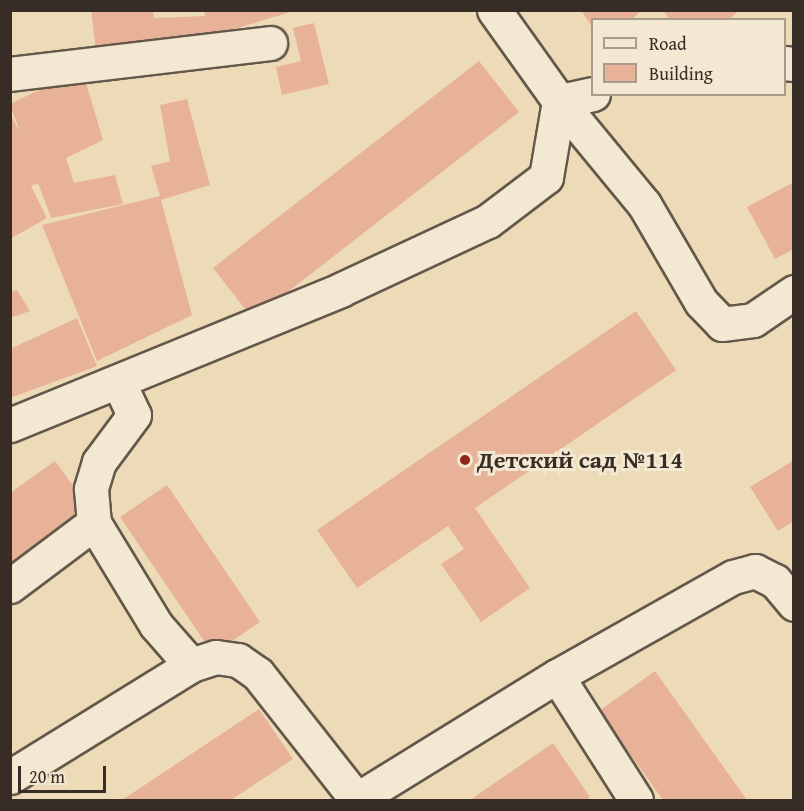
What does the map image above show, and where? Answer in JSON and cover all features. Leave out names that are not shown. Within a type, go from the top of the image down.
[{"type":"street","points":[[494,10],[559,101],[644,204],[701,302],[722,324],[753,320],[794,292]]},
{"type":"street","points":[[10,74],[270,42]]},
{"type":"street","points":[[559,101],[591,94]]},
{"type":"street","points":[[10,425],[119,383],[488,221],[546,177],[559,101]]},
{"type":"street","points":[[119,383],[134,415],[99,462],[91,489],[94,523],[156,625],[190,665]]},
{"type":"street","points":[[10,586],[94,523]]},
{"type":"street","points":[[10,777],[190,665],[216,657],[238,660],[258,675],[357,800],[556,676],[733,577],[755,571],[775,581],[794,604]]},
{"type":"street","points":[[556,676],[636,801]]},
{"type":"building","points":[[91,10],[153,10],[154,18],[205,16],[204,10],[294,11],[184,44],[97,58]]},
{"type":"building","points":[[581,10],[642,10],[633,18],[591,18],[591,25]]},
{"type":"building","points":[[663,10],[740,10],[730,18],[669,18]]},
{"type":"building","points":[[314,23],[329,84],[282,95],[276,67],[301,61],[293,28]]},
{"type":"building","points":[[479,61],[519,112],[253,319],[213,268]]},
{"type":"building","points":[[82,69],[103,140],[66,158],[74,183],[115,175],[123,204],[51,218],[38,183],[31,186],[47,218],[10,239],[10,114],[20,132],[10,104]]},
{"type":"building","points":[[187,99],[210,185],[161,200],[192,315],[97,361],[42,225],[160,196],[151,166],[170,161],[160,105]]},
{"type":"building","points":[[794,182],[794,249],[775,259],[747,207]]},
{"type":"building","points":[[17,290],[30,311],[10,318],[10,292]]},
{"type":"building","points":[[636,311],[676,370],[475,508],[530,588],[481,622],[441,564],[464,549],[448,526],[357,588],[317,530]]},
{"type":"building","points":[[77,318],[97,366],[10,398],[10,349]]},
{"type":"building","points":[[794,460],[794,521],[778,531],[750,487]]},
{"type":"building","points":[[55,461],[91,510],[10,567],[10,493]]},
{"type":"building","points":[[167,485],[260,622],[213,654],[120,517]]},
{"type":"building","points":[[655,671],[747,800],[663,800],[599,711]]},
{"type":"building","points":[[259,709],[293,759],[231,800],[122,800]]},
{"type":"building","points":[[553,743],[590,797],[586,800],[470,800]]},
{"type":"place","name":"Детский сад №114","points":[[465,460]]}]
